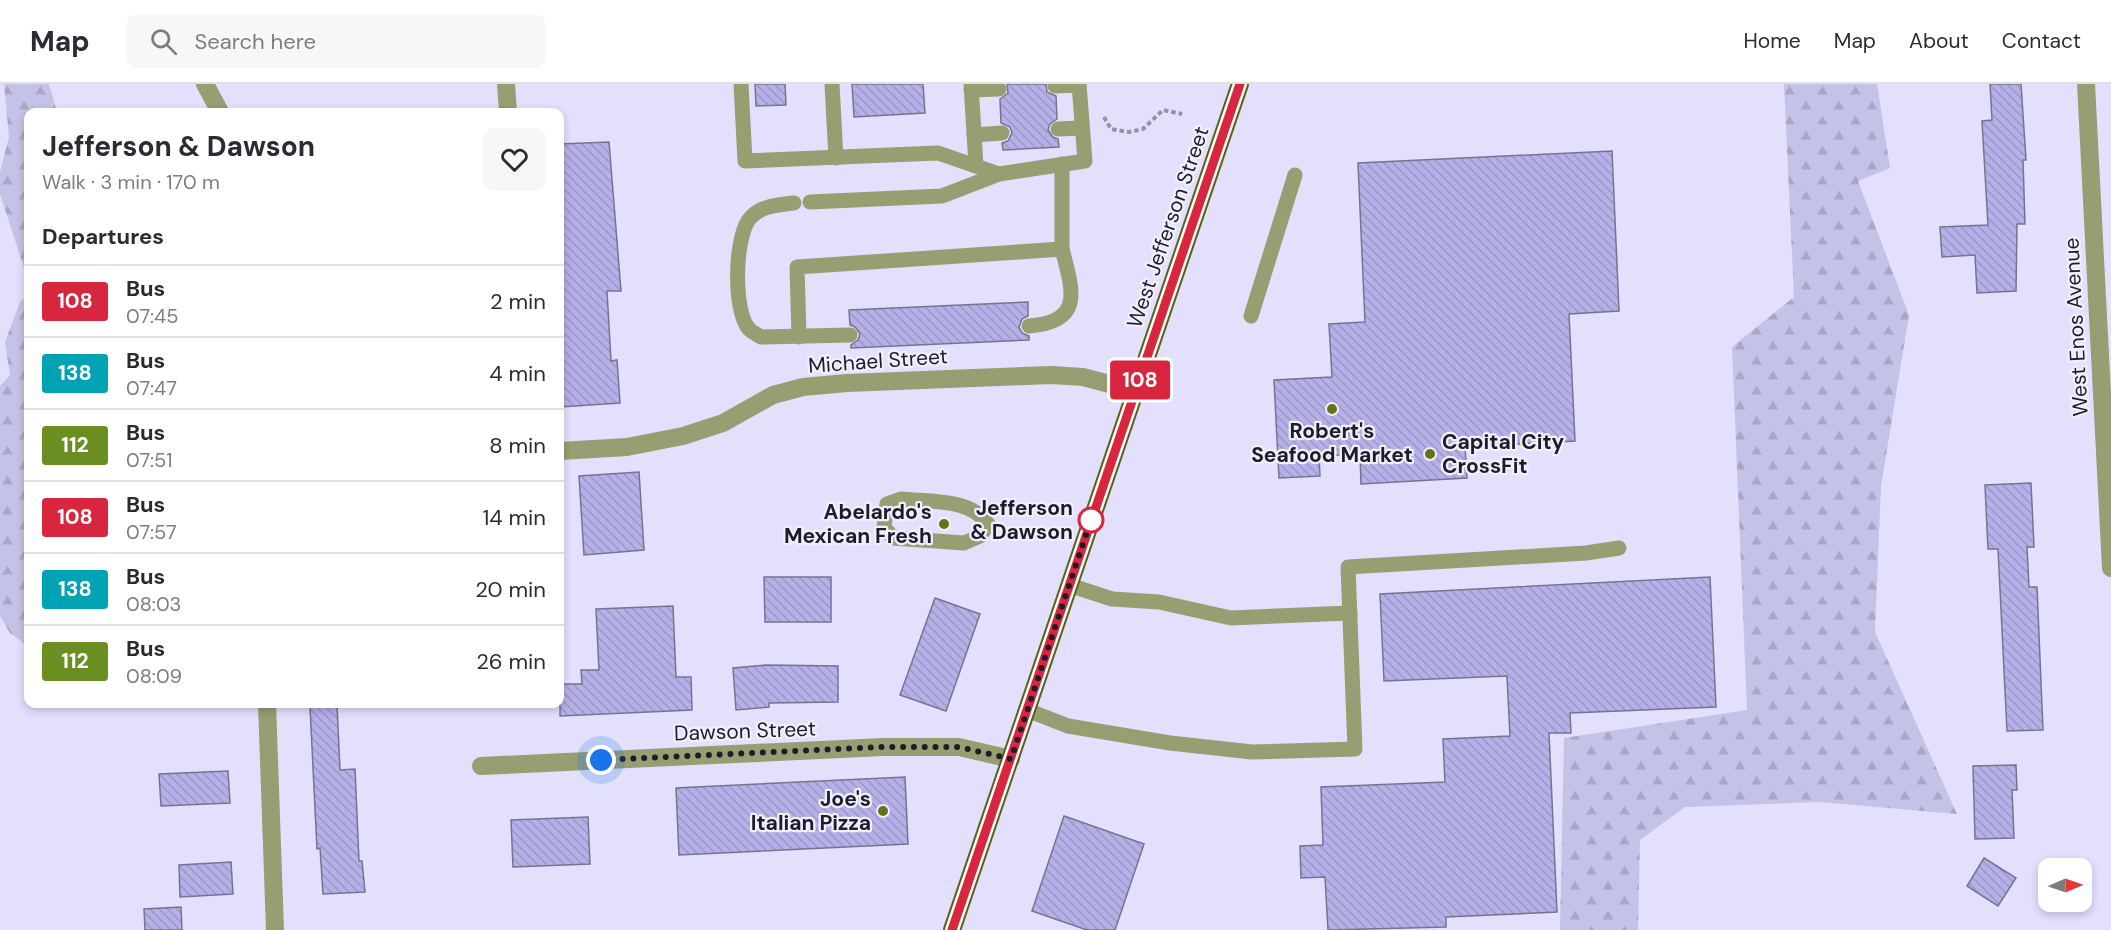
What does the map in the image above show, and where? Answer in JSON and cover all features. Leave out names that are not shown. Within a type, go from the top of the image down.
[{"type":"main road","name":"West Jefferson Street","points":[[952,930],[1240,84]]},
{"type":"street","points":[[205,84],[218,108]]},
{"type":"street","points":[[506,84],[507,108]]},
{"type":"street","name":"West Enos Avenue","points":[[2086,84],[2111,568]]},
{"type":"street","name":"Michael Street","points":[[564,451],[627,447],[684,436],[723,423],[773,396],[803,387],[1051,375],[1083,377],[1136,391]]},
{"type":"street","points":[[267,708],[275,930]]},
{"type":"street","name":"Dawson Street","points":[[481,766],[883,747],[959,747],[1011,759]]},
{"type":"lane","points":[[741,84],[745,162],[938,153],[999,174]]},
{"type":"lane","points":[[832,84],[836,158]]},
{"type":"lane","points":[[850,336],[761,337],[749,329],[742,312],[738,243],[750,218],[768,206],[942,196],[999,174],[1085,161],[1079,84],[1055,86]]},
{"type":"lane","points":[[976,166],[971,87],[999,89]]},
{"type":"lane","points":[[1058,129],[1082,128]]},
{"type":"lane","points":[[974,135],[1002,133]]},
{"type":"lane","points":[[1029,326],[1048,325],[1063,318],[1070,305],[1072,287],[1062,249],[1062,164]]},
{"type":"lane","points":[[1251,316],[1295,176]]},
{"type":"lane","points":[[800,337],[797,267],[1062,249]]},
{"type":"lane","points":[[901,499],[954,504],[981,513],[988,524],[980,536],[964,543],[893,538],[884,527],[886,504],[901,499]]},
{"type":"lane","points":[[1027,710],[1068,726],[1252,752],[1355,749],[1348,567],[1586,553],[1618,548]]},
{"type":"lane","points":[[1069,585],[1112,599],[1158,602],[1231,618],[1350,613]]},
{"type":"path","points":[[1100,115],[1104,115],[1105,122],[1112,129],[1129,132],[1143,129],[1163,110],[1182,114]]},
{"type":"green space","points":[[4,84],[49,84],[56,108],[24,108],[24,268],[0,194],[0,172],[9,137]]},
{"type":"green space","points":[[1784,84],[1877,84],[1890,168],[1858,181],[1909,315],[1881,486],[1875,632],[1957,814],[1820,802],[1685,807],[1640,840],[1638,930],[1560,930],[1564,738],[1747,710],[1732,347],[1794,297]]},
{"type":"green space","points":[[24,298],[24,643],[10,633],[0,616],[0,386],[10,375],[5,342],[20,302]]},
{"type":"building","points":[[755,84],[785,84],[786,105],[756,106]]},
{"type":"building","points":[[852,84],[923,84],[925,113],[854,117]]},
{"type":"building","points":[[1007,84],[1046,84],[1047,92],[1056,96],[1057,119],[1050,124],[1048,130],[1053,137],[1058,139],[1059,147],[1003,150],[1002,143],[1008,141],[1012,133],[1010,127],[1001,123],[1000,99],[1008,93]]},
{"type":"building","points":[[1990,84],[2021,84],[2026,160],[2023,160],[2025,224],[2017,224],[2016,291],[1977,293],[1975,255],[1942,257],[1940,227],[1988,225],[1982,121],[1992,120]]},
{"type":"building","points":[[609,142],[621,291],[607,291],[611,361],[617,360],[620,403],[564,407],[564,144]]},
{"type":"building","points":[[1612,151],[1619,311],[1569,314],[1575,441],[1465,447],[1467,478],[1361,484],[1360,454],[1319,456],[1320,476],[1279,478],[1274,380],[1332,377],[1329,324],[1365,322],[1358,163]]},
{"type":"building","points":[[1028,302],[1028,316],[1022,319],[1019,327],[1022,333],[1029,336],[1029,340],[851,348],[860,334],[855,327],[850,325],[849,310]]},
{"type":"building","points":[[639,472],[644,550],[584,555],[579,476]]},
{"type":"building","points":[[2031,483],[2034,547],[2027,547],[2029,587],[2037,587],[2043,730],[2007,731],[1998,549],[1988,549],[1985,485]]},
{"type":"building","points":[[764,577],[831,577],[831,622],[765,622]]},
{"type":"building","points":[[1710,577],[1716,707],[1570,713],[1571,733],[1549,733],[1557,912],[1446,917],[1446,927],[1328,930],[1325,877],[1301,878],[1300,846],[1323,845],[1321,787],[1445,782],[1443,739],[1510,736],[1507,676],[1384,681],[1380,594]]},
{"type":"building","points":[[935,598],[980,614],[946,711],[900,695]]},
{"type":"building","points":[[673,606],[676,677],[691,677],[692,710],[560,716],[560,708],[564,708],[564,684],[582,684],[581,670],[599,670],[596,609]]},
{"type":"building","points":[[766,665],[838,666],[838,702],[769,703],[769,707],[736,710],[733,668]]},
{"type":"building","points":[[310,708],[337,708],[340,770],[355,769],[359,861],[362,861],[365,892],[323,894],[320,848],[317,849]]},
{"type":"building","points":[[2016,765],[2017,790],[2012,790],[2014,838],[1975,839],[1973,766]]},
{"type":"building","points":[[228,771],[230,803],[161,806],[159,774]]},
{"type":"building","points":[[905,777],[908,844],[679,855],[676,788]]},
{"type":"building","points":[[1064,816],[1144,844],[1115,930],[1087,930],[1032,911]]},
{"type":"building","points":[[588,817],[590,864],[513,867],[511,820]]},
{"type":"building","points":[[1984,858],[2016,878],[1998,906],[1967,886]]},
{"type":"building","points":[[231,862],[233,894],[180,897],[179,865]]},
{"type":"building","points":[[181,907],[182,930],[145,930],[144,909]]},
{"type":"bus line","name":"108","points":[[952,930],[1240,84]]},
{"type":"place","name":"Robert's Seafood Market","points":[[1332,409]]},
{"type":"place","name":"Capital City CrossFit","points":[[1430,454]]},
{"type":"place","name":"Jefferson & Dawson","points":[[1091,520]]},
{"type":"place","name":"Abelardo's Mexican Fresh","points":[[944,524]]},
{"type":"place","name":"Joe's Italian Pizza","points":[[883,811]]},
{"type":"route","points":[[601,760],[883,747],[970,748],[1011,759],[1091,520]]}]
